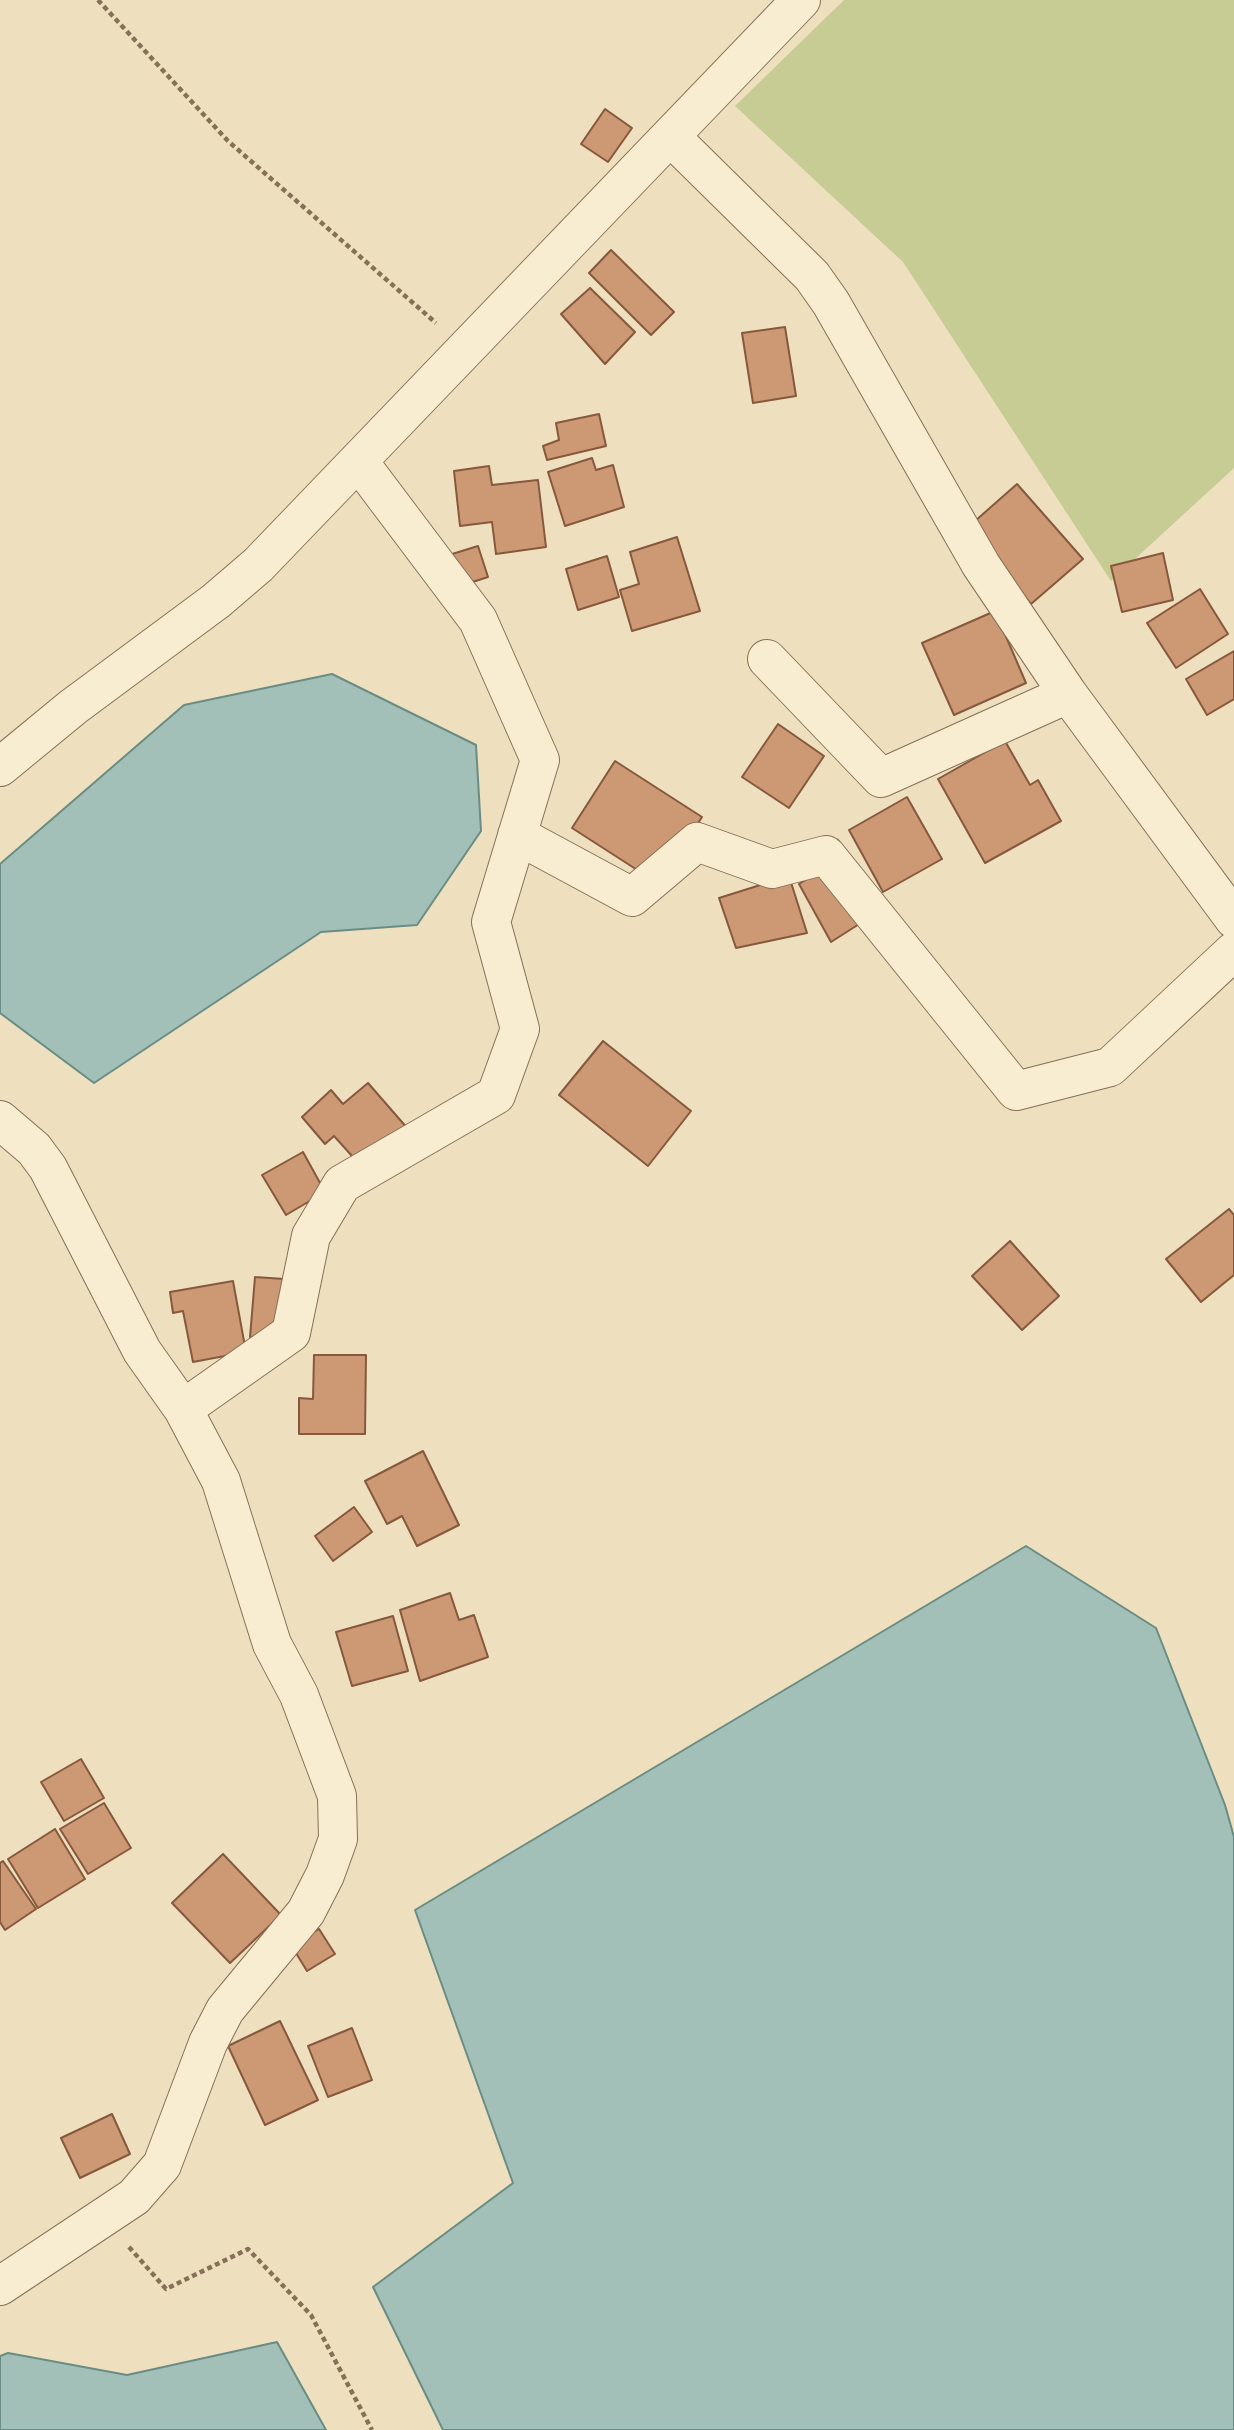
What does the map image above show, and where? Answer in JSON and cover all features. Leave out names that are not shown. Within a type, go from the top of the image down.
[{"type":"street","points":[[0,767],[73,707],[216,601],[258,565],[672,138],[801,0]]},
{"type":"street","points":[[672,138],[813,276],[981,565],[1068,694],[1234,919]]},
{"type":"street","points":[[183,1409],[291,1333],[311,1236],[342,1184],[496,1095],[520,1029],[491,922],[540,760],[478,620],[359,462]]},
{"type":"street","points":[[767,659],[881,779],[1068,694]]},
{"type":"street","points":[[517,835],[632,897],[697,842],[772,869],[826,855],[1016,1091],[1110,1067],[1234,951]]},
{"type":"street","points":[[0,1120],[34,1149],[48,1168],[142,1351],[183,1409],[221,1481],[272,1644],[299,1695],[337,1796],[338,1839],[326,1875],[306,1912],[225,2010],[208,2043],[162,2165],[134,2197],[0,2286]]},
{"type":"path","points":[[98,0],[228,141],[466,349]]},
{"type":"path","points":[[102,2218],[166,2289],[248,2249],[311,2315],[372,2430]]},
{"type":"green space","points":[[844,0],[1234,0],[1234,468],[1111,581],[903,262],[735,106]]},
{"type":"water","points":[[332,674],[476,745],[481,831],[417,925],[321,932],[94,1083],[0,1013],[0,864],[184,705]]},
{"type":"water","points":[[1026,1546],[1156,1628],[1225,1805],[1234,1837],[1234,2430],[443,2430],[373,2287],[513,2183],[415,1910]]},
{"type":"water","points":[[277,2342],[326,2430],[0,2430],[0,2356],[8,2353],[127,2375]]},
{"type":"building","points":[[605,109],[632,128],[608,162],[581,144]]},
{"type":"building","points":[[611,250],[674,312],[651,335],[589,273]]},
{"type":"building","points":[[590,288],[635,332],[605,364],[561,314]]},
{"type":"building","points":[[785,327],[796,396],[753,403],[742,333]]},
{"type":"building","points":[[599,414],[606,446],[547,460],[543,446],[559,440],[556,423]]},
{"type":"building","points":[[592,458],[596,470],[613,465],[624,507],[565,526],[548,472]]},
{"type":"building","points":[[489,466],[492,485],[538,480],[546,547],[496,554],[492,522],[460,526],[454,471]]},
{"type":"building","points":[[1017,484],[1083,559],[1031,604],[966,529]]},
{"type":"building","points":[[677,537],[700,611],[632,631],[620,590],[639,584],[630,552]]},
{"type":"building","points":[[478,546],[488,577],[445,591],[436,559]]},
{"type":"building","points":[[1163,553],[1173,600],[1122,612],[1111,566]]},
{"type":"building","points":[[607,556],[619,597],[578,610],[566,569]]},
{"type":"building","points":[[1200,589],[1228,634],[1176,668],[1147,623]]},
{"type":"building","points":[[995,611],[1026,683],[954,715],[922,643]]},
{"type":"building","points":[[1234,651],[1234,699],[1207,715],[1186,679]]},
{"type":"building","points":[[778,724],[824,756],[789,808],[742,777]]},
{"type":"building","points":[[1005,741],[1030,785],[1038,780],[1061,821],[985,863],[938,779]]},
{"type":"building","points":[[615,761],[702,817],[659,884],[572,828]]},
{"type":"building","points":[[907,797],[942,859],[883,892],[849,830]]},
{"type":"building","points":[[829,865],[878,912],[831,942],[799,884]]},
{"type":"building","points":[[789,876],[807,933],[736,948],[719,898]]},
{"type":"building","points":[[603,1041],[691,1111],[648,1166],[559,1095]]},
{"type":"building","points":[[368,1083],[415,1137],[370,1176],[334,1136],[325,1144],[302,1117],[331,1090],[343,1104]]},
{"type":"building","points":[[303,1152],[325,1192],[286,1215],[262,1175]]},
{"type":"building","points":[[1229,1209],[1234,1215],[1234,1275],[1201,1302],[1166,1259]]},
{"type":"building","points":[[1010,1241],[1059,1296],[1022,1330],[972,1276]]},
{"type":"building","points":[[255,1277],[299,1280],[294,1339],[250,1337]]},
{"type":"building","points":[[233,1281],[246,1352],[193,1362],[183,1311],[173,1313],[170,1292]]},
{"type":"building","points":[[314,1355],[366,1355],[365,1434],[299,1434],[299,1398],[313,1399]]},
{"type":"building","points":[[423,1451],[459,1525],[417,1546],[402,1516],[387,1524],[365,1481]]},
{"type":"building","points":[[354,1507],[372,1532],[333,1561],[315,1536]]},
{"type":"building","points":[[450,1593],[459,1620],[474,1615],[488,1657],[420,1681],[400,1610]]},
{"type":"building","points":[[393,1616],[408,1671],[352,1686],[336,1632]]},
{"type":"building","points":[[81,1759],[104,1798],[64,1821],[41,1782]]},
{"type":"building","points":[[104,1803],[131,1848],[88,1874],[60,1829]]},
{"type":"building","points":[[55,1829],[85,1879],[38,1908],[8,1859]]},
{"type":"building","points":[[223,1854],[281,1915],[230,1963],[172,1903]]},
{"type":"building","points":[[3,1861],[36,1909],[5,1930],[0,1922],[0,1863]]},
{"type":"building","points":[[319,1929],[335,1954],[307,1971],[291,1945]]},
{"type":"building","points":[[280,2021],[318,2100],[265,2125],[228,2046]]},
{"type":"building","points":[[352,2028],[372,2080],[328,2097],[308,2046]]},
{"type":"building","points":[[112,2114],[130,2154],[80,2178],[61,2138]]}]
